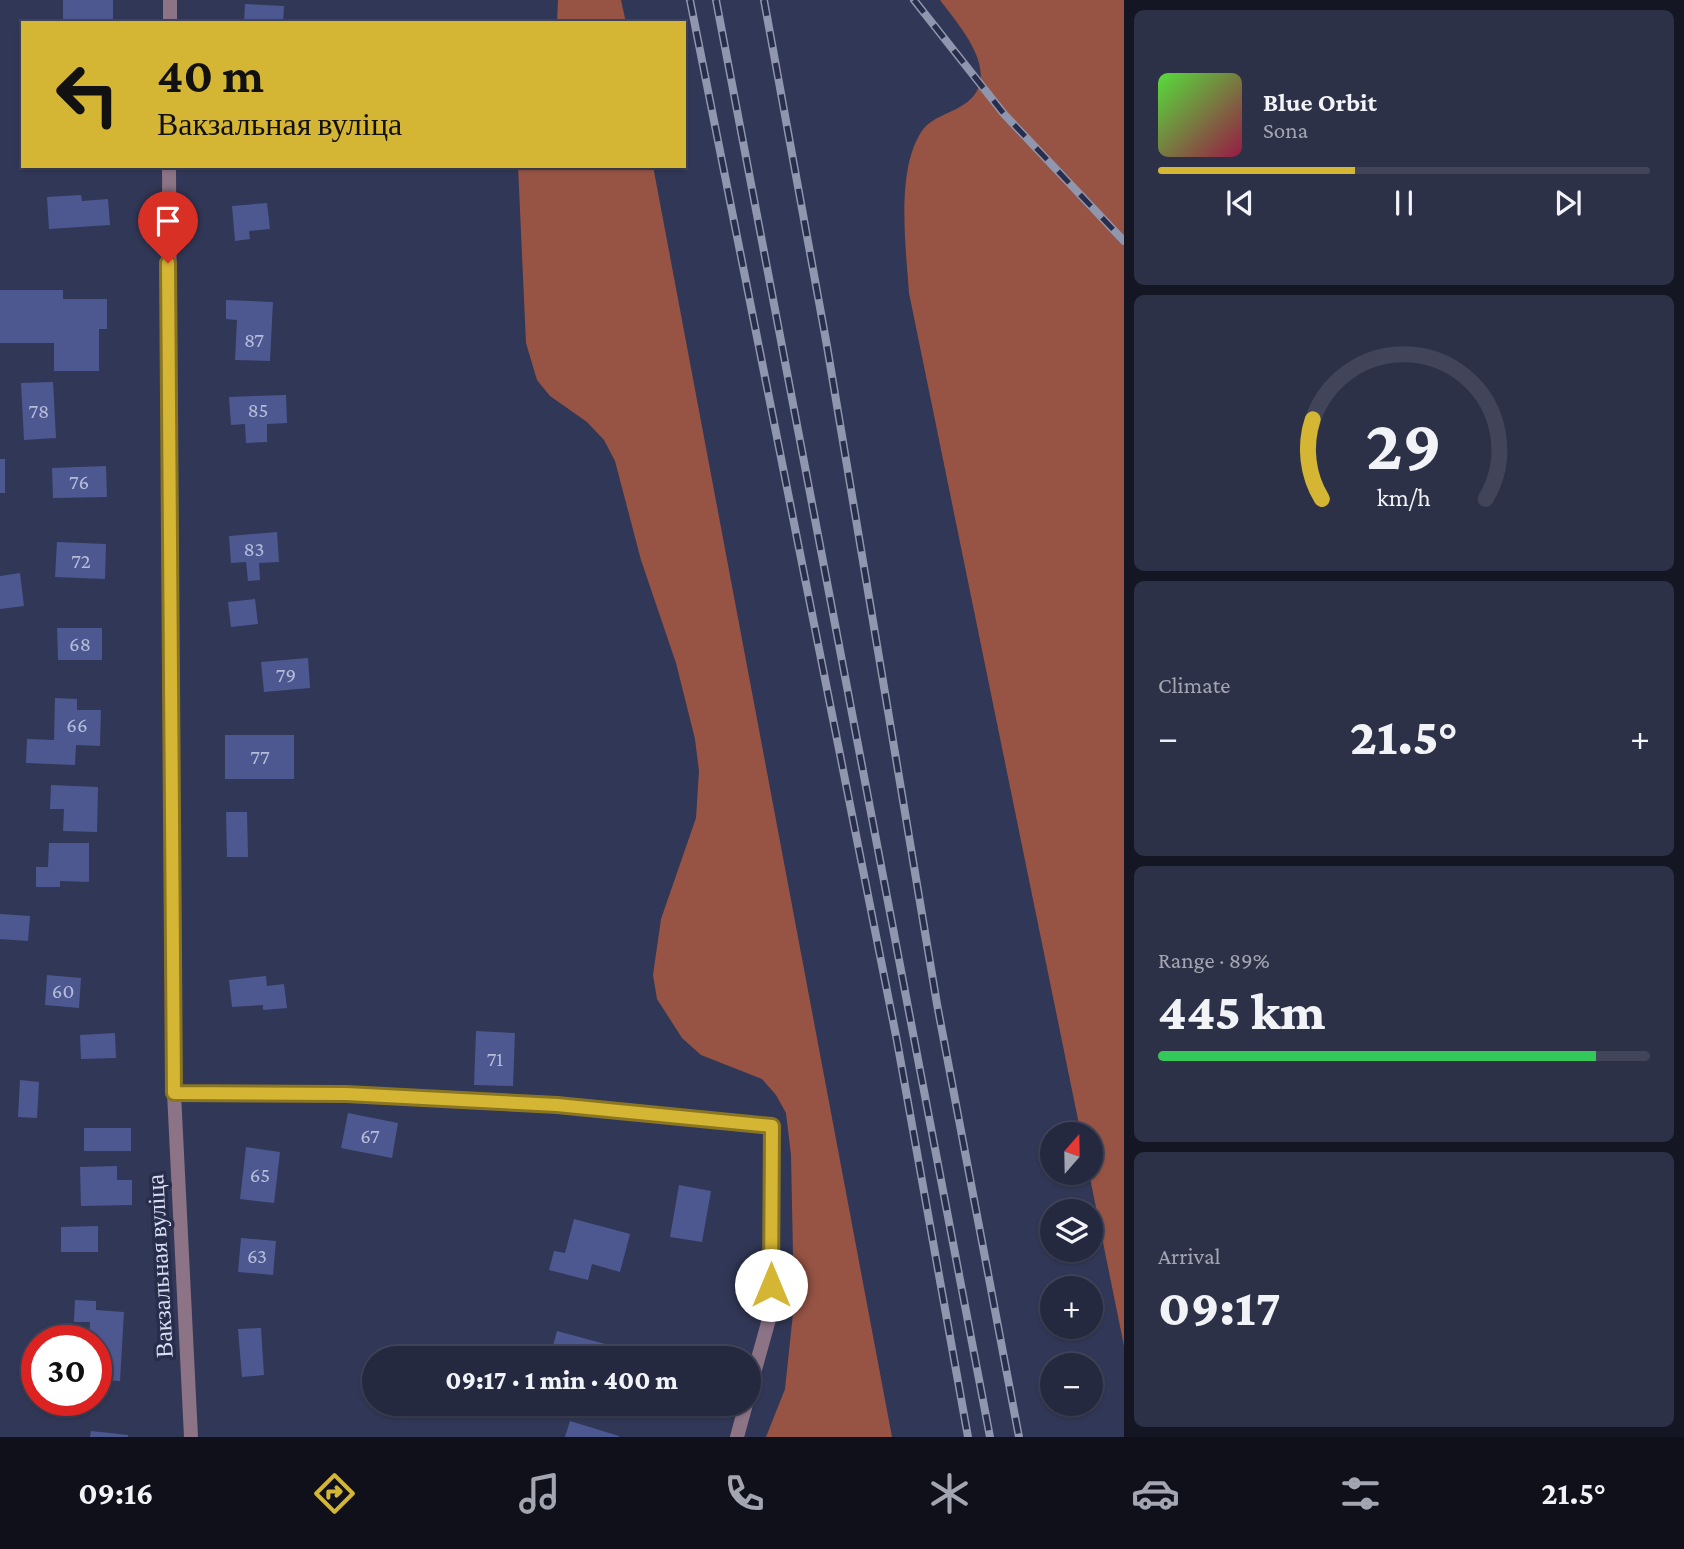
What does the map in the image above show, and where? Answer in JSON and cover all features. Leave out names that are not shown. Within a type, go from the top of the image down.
[{"type":"street","points":[[170,0],[170,21]]},
{"type":"street","name":"Вакзальная вуліца","points":[[169,168],[174,1093],[191,1437]]},
{"type":"street","points":[[174,1093],[346,1094],[557,1105],[772,1126],[771,1312],[761,1348]]},
{"type":"street","points":[[737,1437],[743,1416]]},
{"type":"shaded area","points":[[558,0],[621,0],[626,21],[557,21]]},
{"type":"shaded area","points":[[940,0],[1124,0],[1124,1346],[1103,1242],[1103,1199],[1094,1199],[1091,1185],[1103,1185],[1103,1122],[1079,1122],[909,293],[904,212],[908,169],[913,150],[924,128],[963,105],[975,94],[980,81],[980,67],[975,52]]},
{"type":"shaded area","points":[[518,168],[653,168],[892,1437],[766,1437],[785,1389],[794,1304],[791,1155],[786,1113],[776,1095],[762,1079],[701,1055],[682,1038],[657,999],[653,975],[661,919],[696,818],[699,771],[695,739],[676,663],[641,560],[615,461],[604,440],[587,422],[550,396],[537,380],[526,343]]},
{"type":"building","points":[[63,0],[113,0],[113,21],[63,21]]},
{"type":"building","points":[[245,4],[284,6],[283,21],[244,21]]},
{"type":"building","points":[[81,195],[82,201],[108,199],[110,225],[49,229],[47,197]]},
{"type":"building","points":[[267,203],[270,229],[249,231],[250,239],[235,241],[232,206]]},
{"type":"building","points":[[0,290],[63,290],[63,299],[107,299],[107,329],[99,329],[99,371],[54,371],[54,343],[0,343]]},
{"type":"building","points":[[226,300],[273,302],[270,361],[235,360],[237,320],[226,319]]},
{"type":"building","points":[[53,382],[56,438],[24,440],[21,383]]},
{"type":"building","points":[[286,395],[287,423],[267,424],[267,442],[246,443],[245,424],[231,425],[229,397]]},
{"type":"building","points":[[0,459],[5,459],[5,493],[0,493]]},
{"type":"building","points":[[106,466],[107,497],[53,498],[52,468]]},
{"type":"building","points":[[277,532],[279,562],[259,563],[260,580],[248,581],[246,562],[231,563],[229,536]]},
{"type":"building","points":[[57,542],[106,544],[105,579],[55,577]]},
{"type":"building","points":[[20,573],[24,606],[0,609],[0,576]]},
{"type":"building","points":[[255,599],[258,624],[231,627],[228,602]]},
{"type":"building","points":[[57,628],[102,628],[102,660],[58,660]]},
{"type":"building","points":[[308,658],[310,688],[264,692],[261,662]]},
{"type":"building","points":[[55,698],[77,699],[77,710],[101,710],[100,746],[76,745],[75,765],[26,763],[27,739],[54,740]]},
{"type":"building","points":[[225,735],[294,735],[294,779],[225,779]]},
{"type":"building","points":[[51,785],[98,787],[97,832],[63,831],[64,809],[50,809]]},
{"type":"building","points":[[226,812],[247,812],[248,857],[227,857]]},
{"type":"building","points":[[49,843],[89,843],[89,882],[60,881],[60,887],[36,887],[36,867],[48,867]]},
{"type":"building","points":[[0,914],[30,916],[28,941],[0,939]]},
{"type":"building","points":[[47,975],[81,978],[79,1008],[45,1005]]},
{"type":"building","points":[[266,976],[267,986],[284,984],[287,1008],[263,1010],[263,1005],[232,1007],[229,980]]},
{"type":"building","points":[[476,1031],[515,1033],[513,1086],[474,1085]]},
{"type":"building","points":[[115,1033],[116,1058],[81,1059],[80,1035]]},
{"type":"building","points":[[20,1080],[39,1082],[37,1118],[18,1117]]},
{"type":"building","points":[[348,1113],[398,1123],[392,1158],[341,1148]]},
{"type":"building","points":[[84,1128],[131,1128],[131,1151],[84,1151]]},
{"type":"building","points":[[246,1147],[280,1152],[274,1203],[240,1199]]},
{"type":"building","points":[[117,1166],[117,1180],[132,1180],[132,1205],[81,1206],[80,1167]]},
{"type":"building","points":[[679,1185],[711,1191],[702,1242],[670,1237]]},
{"type":"building","points":[[574,1219],[630,1234],[620,1272],[592,1264],[588,1280],[549,1270],[554,1251],[565,1253]]},
{"type":"building","points":[[98,1226],[98,1252],[61,1252],[61,1227]]},
{"type":"building","points":[[241,1238],[276,1241],[273,1275],[238,1272]]},
{"type":"building","points":[[75,1300],[96,1301],[96,1310],[124,1312],[120,1381],[112,1381],[112,1325],[74,1322]]},
{"type":"building","points":[[261,1328],[264,1375],[242,1377],[238,1329]]},
{"type":"building","points":[[557,1331],[609,1345],[609,1346],[553,1346]]},
{"type":"building","points":[[570,1421],[619,1436],[619,1437],[565,1437]]},
{"type":"building","points":[[91,1431],[128,1435],[128,1437],[90,1437]]},
{"type":"railway","points":[[690,0],[897,1041],[968,1437]]},
{"type":"railway","points":[[716,0],[990,1437]]},
{"type":"railway","points":[[764,0],[827,346],[937,1004],[1019,1437]]},
{"type":"railway","points":[[914,0],[1004,114],[1124,241]]},
{"type":"route","points":[[168,263],[174,1093],[346,1094],[557,1105],[772,1126],[771,1285]]}]
